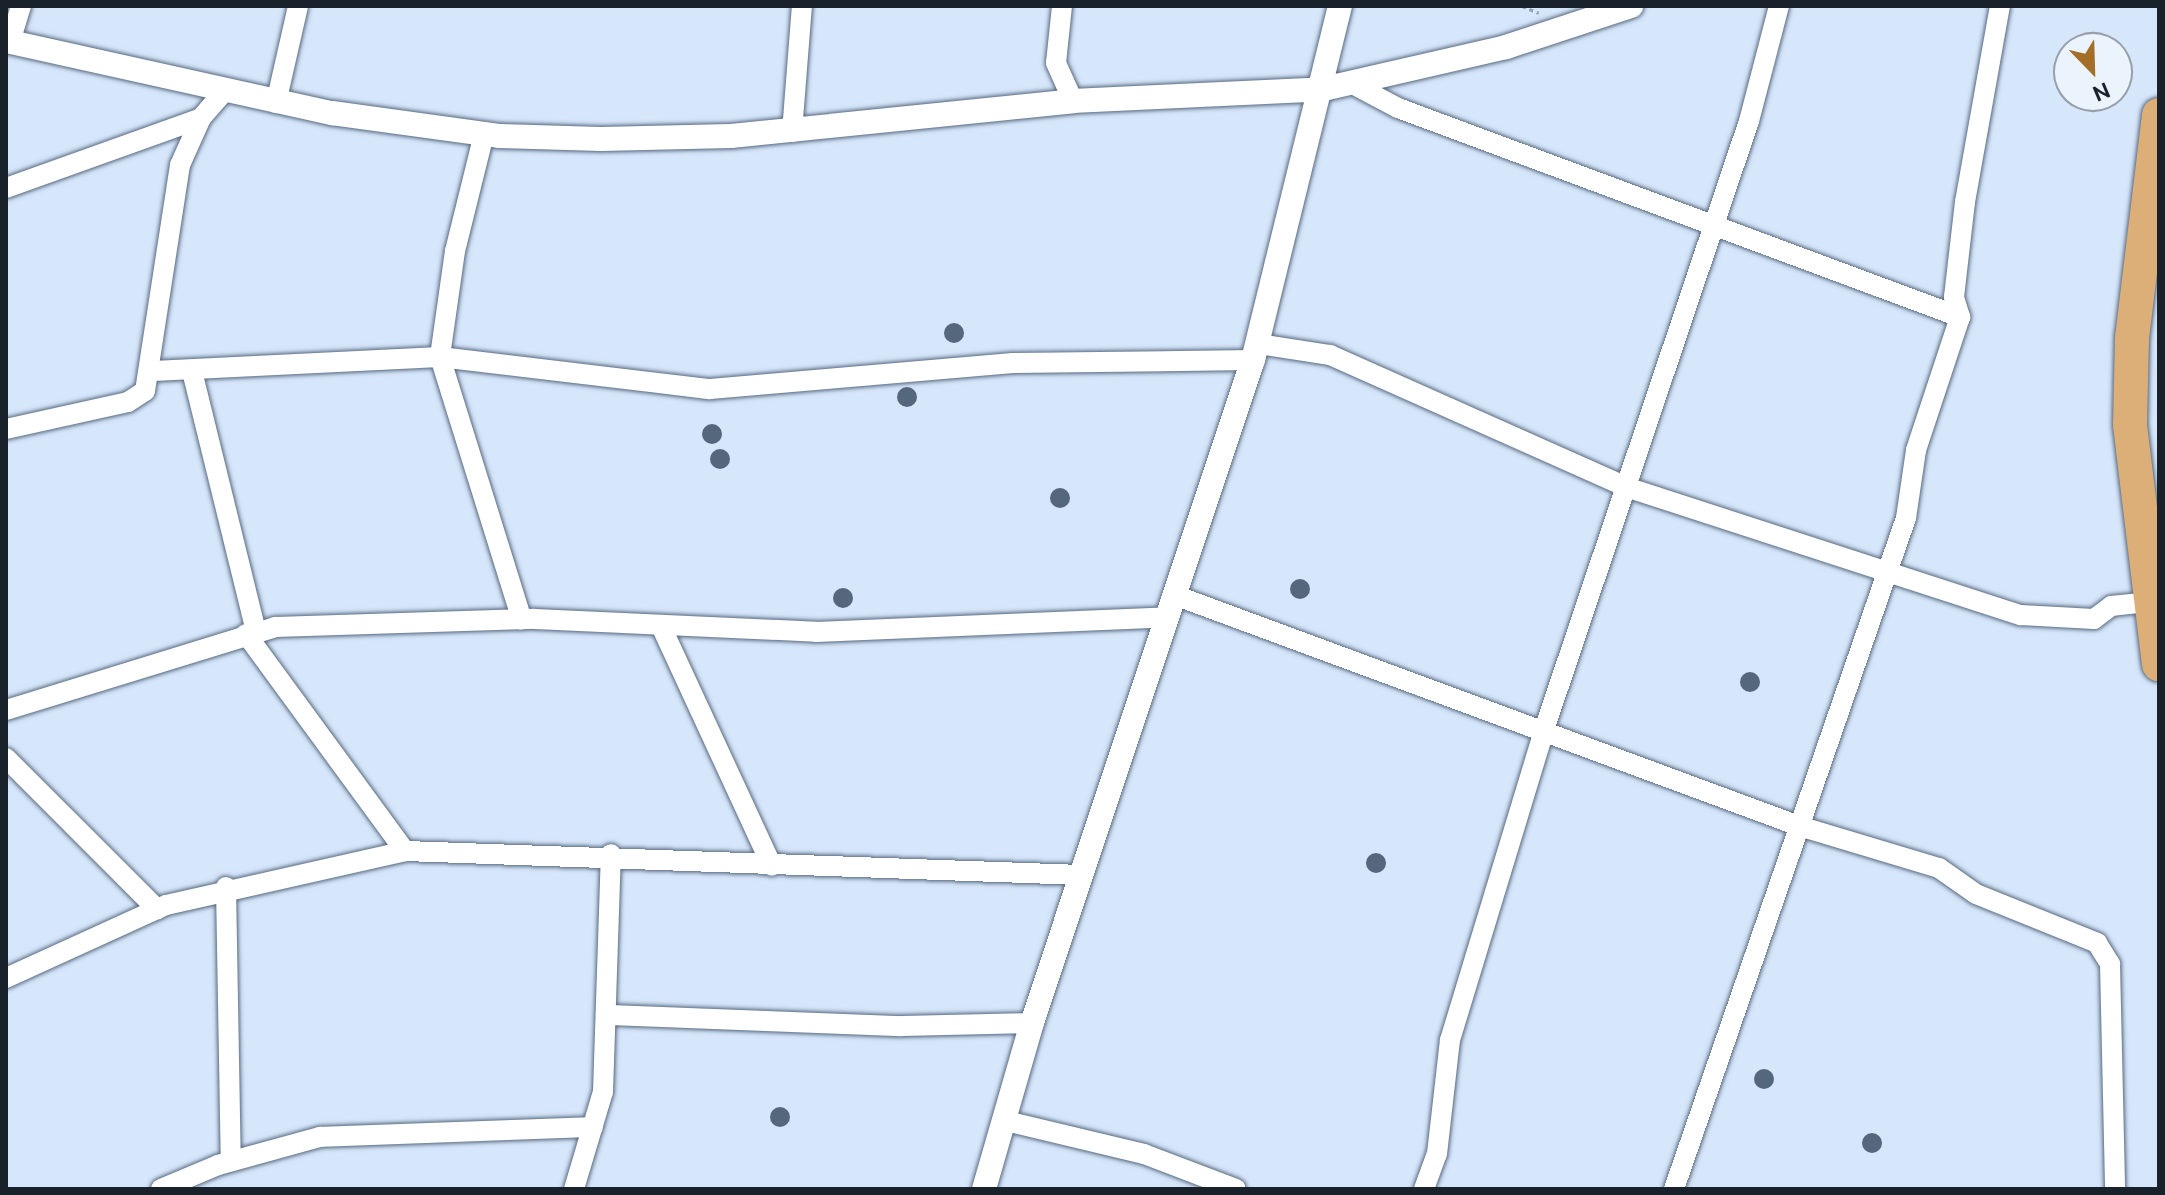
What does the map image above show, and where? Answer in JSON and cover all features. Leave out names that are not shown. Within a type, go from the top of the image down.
[{"type":"highway","points":[[2159,115],[2132,337],[2133,485],[2159,664]]},
{"type":"street","points":[[21,6],[8,41],[223,93],[484,134],[792,132],[1073,101],[1323,89],[1506,47],[1631,6]]},
{"type":"street","points":[[276,103],[298,6]]},
{"type":"street","points":[[792,132],[802,6]]},
{"type":"street","points":[[1062,6],[1056,63],[1073,101]]},
{"type":"street","points":[[984,1189],[1032,1023],[1256,352],[1323,89],[1340,6]]},
{"type":"street","points":[[1424,1189],[1437,1154],[1443,1065],[1544,730],[1714,223],[1779,6]]},
{"type":"street","points":[[1674,1189],[1886,575],[1960,317],[1954,297],[1965,202],[2000,6]]},
{"type":"street","points":[[1351,83],[1398,108],[1960,317]]},
{"type":"street","points":[[6,429],[128,402],[145,391],[153,371],[180,165],[201,118],[223,93]]},
{"type":"street","points":[[6,188],[201,118]]},
{"type":"street","points":[[484,134],[455,251],[440,357],[522,620]]},
{"type":"street","points":[[153,371],[440,357],[710,389],[1013,363],[1256,352],[1330,355],[1626,487],[1886,575],[2050,621],[2094,619],[2111,606],[2148,602]]},
{"type":"street","points":[[192,371],[251,632],[405,851]]},
{"type":"street","points":[[6,710],[251,632],[522,620],[816,632],[1173,606],[1544,730],[1799,826],[1939,868],[1976,894],[2105,950],[2115,1189]]},
{"type":"street","points":[[661,626],[772,866]]},
{"type":"street","points":[[6,758],[157,909]]},
{"type":"street","points":[[6,978],[157,909],[226,887],[405,851],[611,854],[772,866],[1083,875]]},
{"type":"street","points":[[574,1189],[593,1127],[610,1015],[611,854]]},
{"type":"street","points":[[226,887],[231,1160]]},
{"type":"street","points":[[610,1015],[902,1026],[1032,1023]]},
{"type":"street","points":[[1006,1121],[1144,1154],[1236,1189]]},
{"type":"street","points":[[161,1189],[231,1160],[354,1134],[593,1127]]},
{"type":"building","points":[[954,323],[961,326],[964,333],[961,340],[954,343],[947,340],[944,333],[947,326]]},
{"type":"building","points":[[907,387],[914,390],[917,397],[914,404],[907,407],[900,404],[897,397],[900,390]]},
{"type":"building","points":[[712,424],[719,427],[722,434],[719,441],[712,444],[705,441],[702,434],[705,427]]},
{"type":"building","points":[[720,449],[727,452],[730,459],[727,466],[720,469],[713,466],[710,459],[713,452]]},
{"type":"building","points":[[1060,488],[1067,491],[1070,498],[1067,505],[1060,508],[1053,505],[1050,498],[1053,491]]},
{"type":"building","points":[[1300,579],[1307,582],[1310,589],[1307,596],[1300,599],[1293,596],[1290,589],[1293,582]]},
{"type":"building","points":[[843,588],[850,591],[853,598],[850,605],[843,608],[836,605],[833,598],[836,591]]},
{"type":"building","points":[[1750,672],[1757,675],[1760,682],[1757,689],[1750,692],[1743,689],[1740,682],[1743,675]]},
{"type":"building","points":[[1376,853],[1383,856],[1386,863],[1383,870],[1376,873],[1369,870],[1366,863],[1369,856]]},
{"type":"building","points":[[1764,1069],[1771,1072],[1774,1079],[1771,1086],[1764,1089],[1757,1086],[1754,1079],[1757,1072]]},
{"type":"building","points":[[780,1107],[787,1110],[790,1117],[787,1124],[780,1127],[773,1124],[770,1117],[773,1110]]},
{"type":"building","points":[[1872,1133],[1879,1136],[1882,1143],[1879,1150],[1872,1153],[1865,1150],[1862,1143],[1865,1136]]}]
